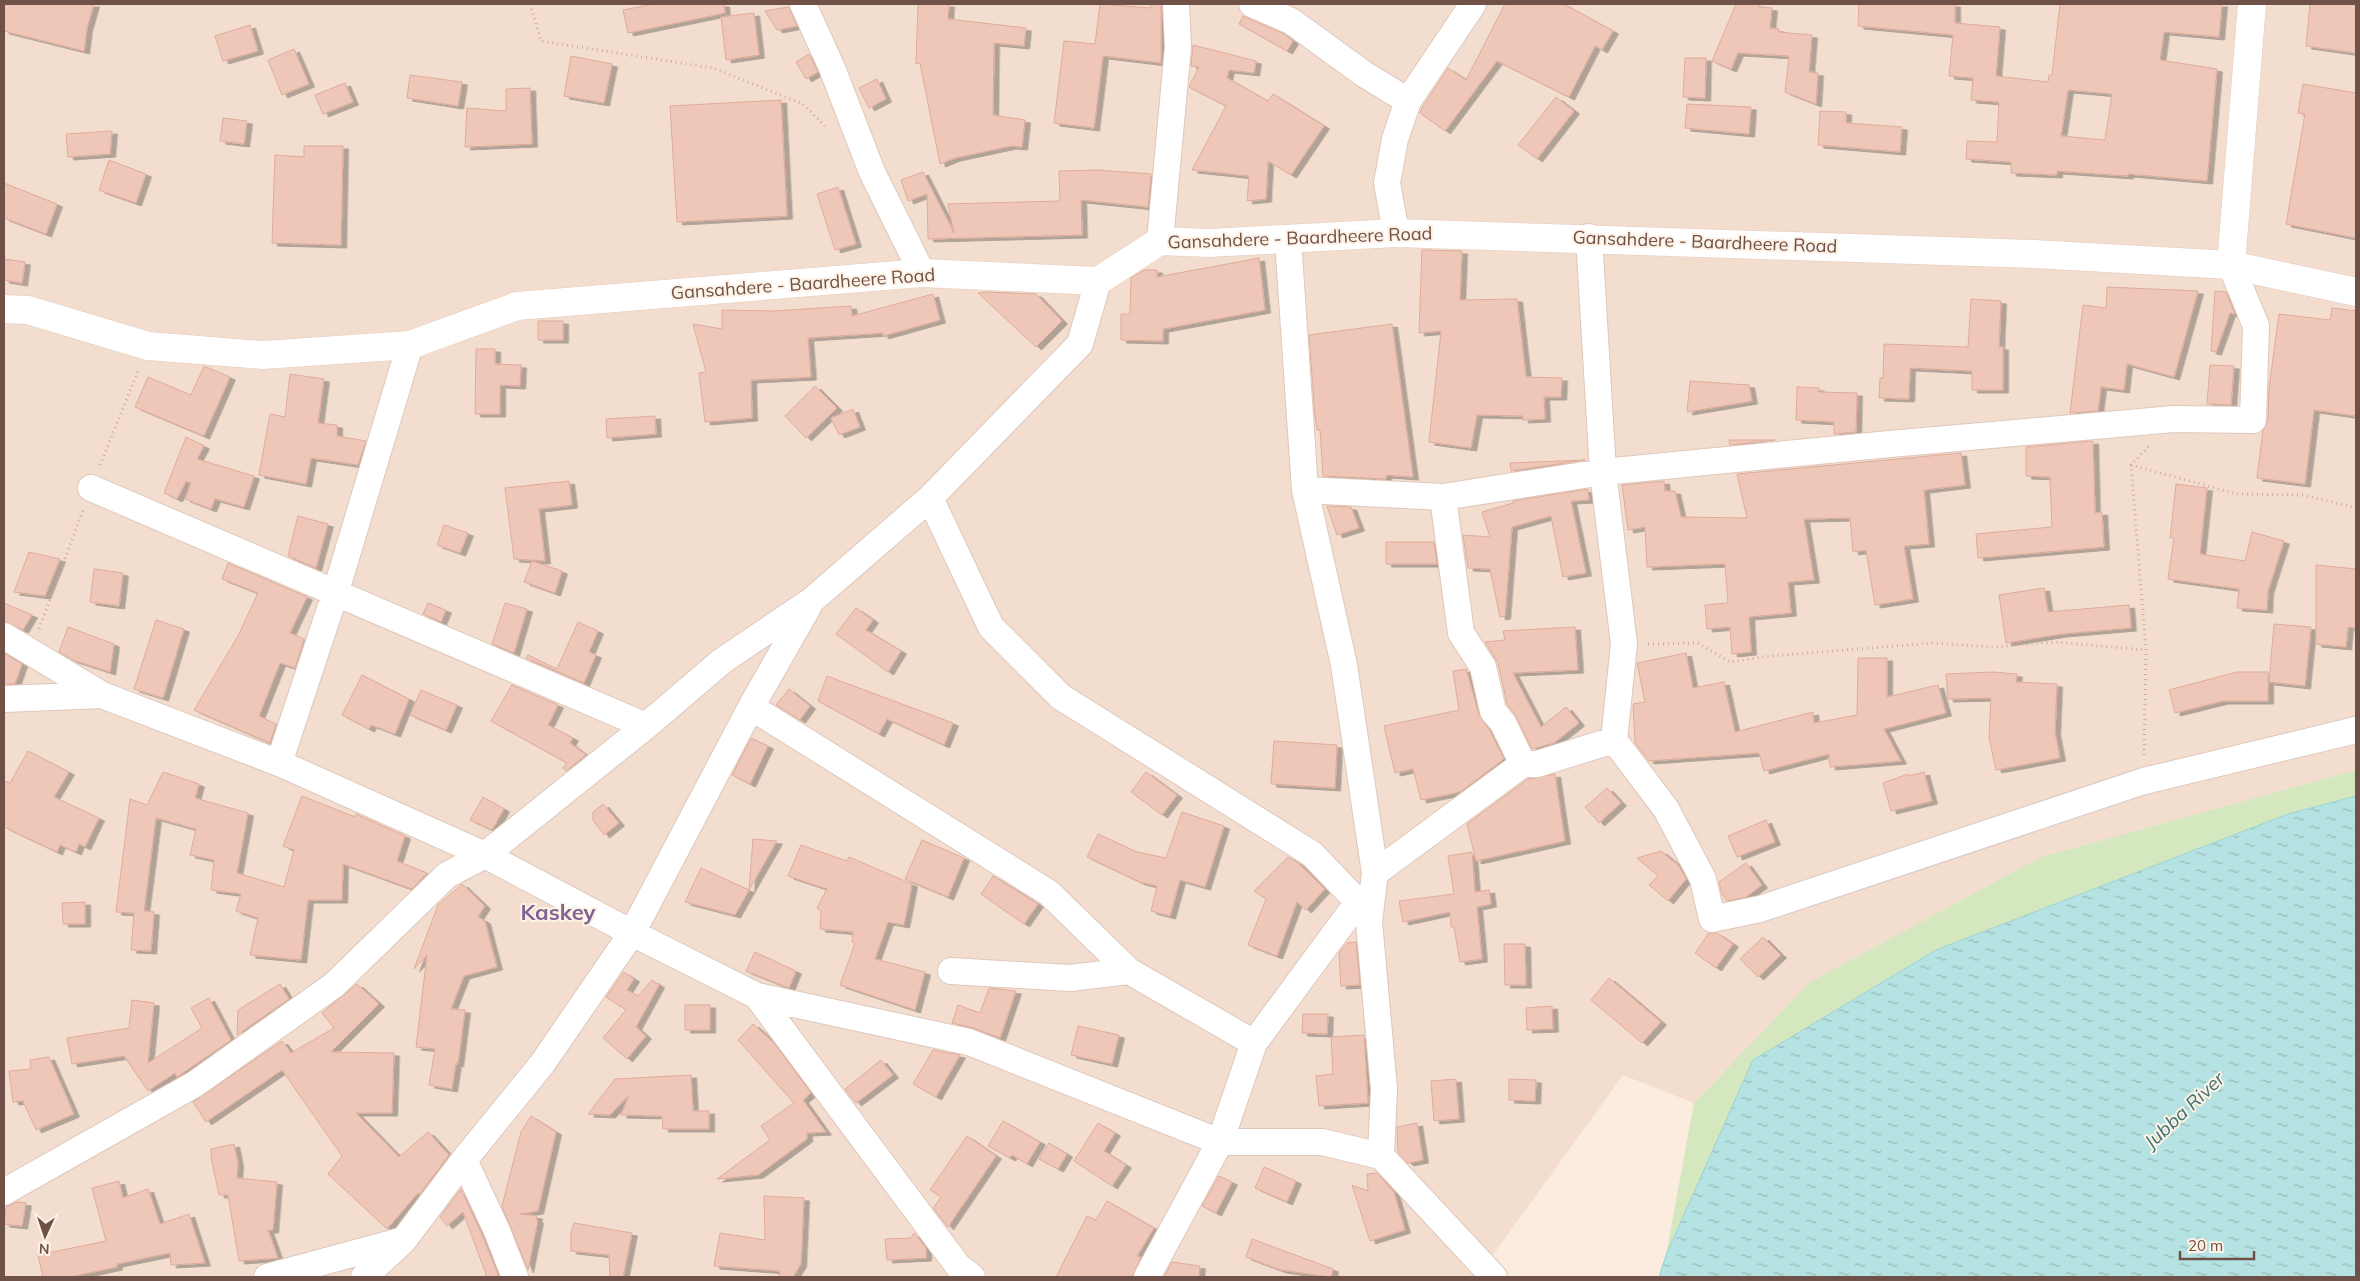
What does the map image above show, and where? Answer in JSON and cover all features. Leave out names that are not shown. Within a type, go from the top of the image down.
[{"type":"main road","points":[[2232,265],[2252,4]]},
{"type":"main road","name":"Gansahdere - Baardheere Road","points":[[4,309],[28,310],[148,346],[263,355],[410,345],[517,306],[922,273],[1098,281],[1160,241],[1209,243],[1396,233],[1589,237],[1692,244],[2034,254],[2232,265],[2356,292]]},
{"type":"street","points":[[803,4],[832,68],[872,172],[922,273]]},
{"type":"street","points":[[1160,241],[1178,47],[1176,4]]},
{"type":"street","points":[[1252,4],[1291,21],[1364,74],[1408,101]]},
{"type":"street","points":[[1396,233],[1387,183],[1395,139],[1408,101],[1473,4]]},
{"type":"street","points":[[1589,237],[1603,472],[1624,644],[1614,740],[1666,809],[1704,880],[1712,919],[1760,908],[2144,781],[2356,730]]},
{"type":"street","points":[[1288,240],[1305,490],[1344,664],[1375,873],[1364,912],[1384,1089],[1381,1156]]},
{"type":"street","points":[[1305,490],[1443,497],[1603,472],[2174,419],[2252,420],[2256,326],[2232,265]]},
{"type":"street","points":[[4,1192],[195,1084],[334,986],[447,875],[486,855],[646,726],[722,661],[811,602],[930,498],[1080,344],[1098,281]]},
{"type":"street","points":[[279,763],[336,591],[410,345]]},
{"type":"street","points":[[91,488],[336,591],[646,726]]},
{"type":"street","points":[[1443,497],[1461,633],[1483,667],[1492,711],[1502,722],[1523,764]]},
{"type":"street","points":[[930,498],[991,627],[1061,696],[1312,854],[1364,912]]},
{"type":"street","points":[[364,1277],[403,1241],[464,1160],[542,1064],[632,933],[751,707],[811,602]]},
{"type":"street","points":[[4,636],[102,695],[279,763],[486,855],[632,933],[757,996],[969,1042],[1220,1142],[1322,1142],[1381,1156],[1494,1277]]},
{"type":"street","points":[[4,699],[50,699],[102,695]]},
{"type":"street","points":[[751,707],[1049,893],[1130,971],[1254,1043]]},
{"type":"street","points":[[1375,873],[1523,764],[1537,764],[1614,740]]},
{"type":"street","points":[[1147,1277],[1220,1142],[1254,1043],[1364,912]]},
{"type":"street","points":[[952,970],[1070,978],[1130,971]]},
{"type":"street","points":[[757,996],[958,1266],[972,1277]]},
{"type":"street","points":[[464,1160],[497,1231],[514,1277]]},
{"type":"street","points":[[268,1277],[403,1241]]},
{"type":"path","points":[[530,4],[541,41],[712,68],[803,104],[830,131]]},
{"type":"path","points":[[2144,781],[2146,650],[2131,465],[2174,419]]},
{"type":"path","points":[[2131,465],[2237,494],[2304,495],[2356,508]]},
{"type":"path","points":[[1624,644],[1698,644],[1730,662],[1770,656],[1932,643],[1993,647],[2055,642],[2146,650]]},
{"type":"shaded area","points":[[4,4],[2356,4],[2356,770],[2041,857],[1810,982],[1694,1103],[1623,1075],[1477,1277],[4,1277]]},
{"type":"green space","points":[[2356,770],[2356,796],[2288,814],[1754,1060],[1666,1255],[1694,1103],[1810,982],[2041,857]]},
{"type":"water","name":"Jubba River","points":[[2356,796],[2356,1277],[1659,1277],[1666,1255],[1753,1060],[1936,950],[2288,814]]},
{"type":"building","points":[[4,4],[94,4],[87,28],[84,51],[4,31]]},
{"type":"building","points":[[654,4],[724,4],[725,13],[628,33],[623,10]]},
{"type":"building","points":[[918,4],[949,4],[948,19],[1026,28],[1024,46],[994,43],[993,115],[1025,120],[1022,147],[1011,146],[955,158],[940,164],[920,63],[916,64]]},
{"type":"building","points":[[1100,4],[1151,8],[1151,4],[1161,4],[1161,63],[1103,56],[1094,128],[1054,123],[1064,41],[1095,44]]},
{"type":"building","points":[[1505,4],[1564,4],[1613,31],[1602,50],[1595,46],[1569,97],[1497,61],[1445,131],[1420,113],[1422,108],[1448,68],[1466,80]]},
{"type":"building","points":[[1736,4],[1759,4],[1759,7],[1772,8],[1770,28],[1779,29],[1779,32],[1812,35],[1809,72],[1818,73],[1816,104],[1785,92],[1789,56],[1738,53],[1731,69],[1712,61]]},
{"type":"building","points":[[1859,4],[1955,4],[1955,23],[2000,27],[1996,76],[2048,82],[2049,75],[2052,75],[2060,4],[2222,4],[2219,37],[2164,32],[2160,60],[2217,69],[2207,181],[2128,174],[2128,176],[2057,171],[2057,175],[2011,173],[2011,162],[1966,159],[1967,141],[1997,142],[1999,102],[1971,100],[1973,78],[1949,76],[1953,35],[1858,26]],"holes":[[[2068,90],[2112,94],[2105,140],[2061,136]]]},
{"type":"building","points":[[2310,4],[2356,4],[2356,53],[2306,46]]},
{"type":"building","points":[[789,7],[797,26],[777,30],[765,11]]},
{"type":"building","points":[[754,13],[759,55],[726,60],[721,17]]},
{"type":"building","points":[[1243,16],[1284,34],[1293,41],[1287,51],[1239,24]]},
{"type":"building","points":[[250,25],[258,51],[223,61],[215,36]]},
{"type":"building","points":[[1193,45],[1256,61],[1254,73],[1229,70],[1227,78],[1268,101],[1273,94],[1324,126],[1291,175],[1268,161],[1266,199],[1247,201],[1249,176],[1192,170],[1226,106],[1189,87],[1199,67],[1191,66]]},
{"type":"building","points":[[294,49],[309,84],[282,95],[268,60]]},
{"type":"building","points":[[809,54],[818,72],[806,79],[796,62]]},
{"type":"building","points":[[571,56],[612,64],[604,103],[564,96]]},
{"type":"building","points":[[1685,58],[1706,58],[1705,98],[1683,97]]},
{"type":"building","points":[[410,75],[462,82],[458,106],[407,98]]},
{"type":"building","points":[[877,79],[886,99],[869,108],[859,88]]},
{"type":"building","points":[[345,83],[353,102],[323,114],[315,95]]},
{"type":"building","points":[[2303,84],[2356,93],[2356,238],[2286,224],[2305,114],[2298,113]]},
{"type":"building","points":[[530,88],[532,144],[465,147],[467,108],[506,111],[506,89]]},
{"type":"building","points":[[1556,97],[1574,111],[1537,159],[1518,145]]},
{"type":"building","points":[[781,100],[787,216],[677,222],[670,106]]},
{"type":"building","points":[[1687,104],[1751,107],[1749,134],[1685,128]]},
{"type":"building","points":[[1820,111],[1846,112],[1846,123],[1902,127],[1900,152],[1818,145]]},
{"type":"building","points":[[223,118],[247,121],[244,144],[220,141]]},
{"type":"building","points":[[112,131],[110,154],[68,157],[66,134]]},
{"type":"building","points":[[304,146],[343,146],[341,245],[272,243],[275,155],[304,157]]},
{"type":"building","points":[[109,160],[146,174],[136,203],[99,190]]},
{"type":"building","points":[[1097,170],[1151,174],[1148,207],[1081,200],[1082,235],[928,239],[927,194],[908,201],[901,180],[923,172],[954,233],[948,204],[1060,201],[1059,171]]},
{"type":"building","points":[[4,183],[57,204],[46,234],[4,218]]},
{"type":"building","points":[[838,187],[856,244],[835,250],[817,194]]},
{"type":"building","points":[[1422,250],[1462,251],[1460,300],[1517,299],[1526,377],[1562,378],[1561,397],[1544,397],[1545,419],[1523,420],[1523,416],[1477,415],[1471,448],[1429,442],[1441,331],[1419,333]]},
{"type":"building","points":[[1259,258],[1265,310],[1163,329],[1163,341],[1121,340],[1121,314],[1130,314],[1131,278],[1144,270],[1157,270],[1157,277]]},
{"type":"building","points":[[4,259],[25,262],[22,283],[4,280]]},
{"type":"building","points":[[2107,287],[2198,291],[2174,377],[2127,364],[2124,390],[2101,387],[2098,411],[2070,413],[2083,305],[2106,308]]},
{"type":"building","points":[[2215,291],[2226,292],[2235,314],[2230,313],[2216,352],[2211,351]]},
{"type":"building","points":[[978,293],[1036,294],[1062,321],[1036,347]]},
{"type":"building","points":[[933,294],[940,320],[883,336],[883,333],[808,338],[811,377],[751,380],[752,418],[705,422],[699,373],[706,372],[693,324],[722,329],[722,310],[774,311],[851,306],[852,316]]},
{"type":"building","points":[[1971,299],[2001,301],[1999,347],[2003,347],[2003,390],[1972,390],[1972,371],[1910,368],[1909,399],[1879,398],[1880,378],[1883,378],[1884,344],[1968,347]]},
{"type":"building","points":[[2332,308],[2356,311],[2356,416],[2314,410],[2305,484],[2257,478],[2263,430],[2268,420],[2269,388],[2279,314],[2330,320]]},
{"type":"building","points":[[538,321],[563,321],[563,340],[538,340]]},
{"type":"building","points":[[1392,324],[1413,477],[1386,475],[1386,479],[1323,476],[1320,430],[1317,430],[1315,416],[1309,335]]},
{"type":"building","points":[[476,349],[495,349],[495,364],[521,365],[520,386],[500,385],[500,414],[475,414]]},
{"type":"building","points":[[2210,365],[2234,366],[2231,405],[2207,404]]},
{"type":"building","points":[[204,366],[230,377],[204,436],[135,407],[148,377],[191,395]]},
{"type":"building","points":[[290,374],[324,379],[318,423],[337,425],[337,436],[366,441],[358,465],[311,458],[306,484],[259,475],[270,414],[285,417]]},
{"type":"building","points":[[1690,381],[1749,385],[1752,401],[1687,412]]},
{"type":"building","points":[[815,386],[837,408],[806,438],[785,416]]},
{"type":"building","points":[[1797,387],[1819,388],[1819,392],[1857,393],[1856,432],[1834,434],[1834,422],[1796,420]]},
{"type":"building","points":[[853,409],[860,427],[839,435],[831,418]]},
{"type":"building","points":[[655,416],[656,434],[607,438],[606,419]]},
{"type":"building","points":[[186,437],[204,446],[197,459],[254,476],[244,507],[215,499],[211,509],[185,499],[191,483],[186,481],[177,499],[164,493]]},
{"type":"building","points":[[1729,440],[1775,440],[1730,445]]},
{"type":"building","points":[[2093,441],[2095,513],[2102,512],[2104,547],[1978,558],[1976,534],[2052,527],[2050,477],[2026,476],[2026,447]]},
{"type":"building","points":[[1961,453],[1965,485],[1924,490],[1929,544],[1904,546],[1913,599],[1875,605],[1866,550],[1853,552],[1850,518],[1804,519],[1814,580],[1788,582],[1791,613],[1749,617],[1751,652],[1732,654],[1730,627],[1707,629],[1705,605],[1728,603],[1725,564],[1647,567],[1645,527],[1628,530],[1622,485],[1664,481],[1665,491],[1675,491],[1681,517],[1747,518],[1737,474]]},
{"type":"building","points":[[1585,460],[1511,471],[1510,463]]},
{"type":"building","points":[[569,481],[572,505],[539,509],[545,561],[514,559],[505,488]]},
{"type":"building","points":[[2176,484],[2207,488],[2200,554],[2245,561],[2252,532],[2284,541],[2268,591],[2267,610],[2237,608],[2239,589],[2168,579],[2174,538],[2170,538]]},
{"type":"building","points":[[1588,489],[1589,500],[1571,501],[1586,573],[1563,577],[1551,516],[1512,527],[1505,616],[1500,617],[1490,569],[1468,568],[1463,535],[1490,537],[1482,512],[1513,503],[1513,501]]},
{"type":"building","points":[[1327,506],[1351,507],[1359,528],[1337,535]]},
{"type":"building","points":[[298,516],[328,524],[316,568],[288,556]]},
{"type":"building","points":[[444,525],[468,533],[460,553],[437,545]]},
{"type":"building","points":[[1386,542],[1434,542],[1437,564],[1386,564]]},
{"type":"building","points":[[29,552],[60,559],[45,596],[14,592]]},
{"type":"building","points":[[532,561],[562,571],[555,593],[524,582]]},
{"type":"building","points":[[228,563],[307,597],[290,633],[304,639],[295,668],[280,663],[259,716],[276,724],[270,743],[194,710],[238,636],[258,593],[222,579]]},
{"type":"building","points":[[2316,565],[2356,569],[2356,628],[2348,627],[2346,647],[2316,644]]},
{"type":"building","points":[[94,569],[123,573],[119,606],[90,602]]},
{"type":"building","points":[[2044,588],[2048,612],[2129,605],[2131,628],[2061,634],[2006,643],[1999,595]]},
{"type":"building","points":[[4,603],[32,615],[23,630],[4,621]]},
{"type":"building","points":[[428,603],[446,610],[441,622],[423,614]]},
{"type":"building","points":[[505,603],[527,609],[514,653],[492,644]]},
{"type":"building","points":[[856,608],[873,620],[866,630],[901,651],[888,672],[836,634]]},
{"type":"building","points":[[156,620],[184,629],[163,698],[134,689]]},
{"type":"building","points":[[578,622],[598,631],[589,652],[596,655],[584,683],[526,658],[528,655],[557,669]]},
{"type":"building","points":[[2274,624],[2311,627],[2305,686],[2269,682]]},
{"type":"building","points":[[68,627],[114,644],[110,672],[73,660],[59,652]]},
{"type":"building","points":[[1575,627],[1578,670],[1513,673],[1541,727],[1566,707],[1579,723],[1554,743],[1532,749],[1516,716],[1507,704],[1498,663],[1485,642],[1505,640],[1503,631]]},
{"type":"building","points":[[4,653],[22,664],[15,684],[4,684]]},
{"type":"building","points":[[1686,653],[1693,688],[1724,682],[1735,732],[1813,712],[1814,723],[1857,715],[1858,658],[1887,658],[1887,697],[1938,685],[1946,713],[1884,729],[1901,761],[1830,767],[1829,754],[1764,771],[1759,753],[1649,761],[1635,743],[1633,704],[1645,702],[1637,663]]},
{"type":"building","points":[[1466,669],[1479,715],[1490,731],[1504,759],[1460,792],[1421,800],[1413,769],[1395,773],[1384,726],[1459,710],[1453,671]]},
{"type":"building","points":[[1993,672],[2017,674],[2016,682],[2057,684],[2055,732],[2060,758],[1996,770],[1989,737],[1991,698],[1948,699],[1946,674]]},
{"type":"building","points":[[2237,672],[2268,672],[2268,701],[2223,701],[2175,713],[2169,690]]},
{"type":"building","points":[[362,675],[409,699],[395,734],[371,725],[369,729],[342,715]]},
{"type":"building","points":[[827,676],[953,723],[944,745],[887,719],[879,734],[818,701]]},
{"type":"building","points":[[512,685],[558,705],[548,725],[573,738],[570,743],[586,755],[566,771],[563,768],[567,763],[491,721]]},
{"type":"building","points":[[789,689],[810,706],[800,720],[776,705]]},
{"type":"building","points":[[421,690],[457,705],[446,730],[410,715]]},
{"type":"building","points":[[751,738],[768,746],[750,784],[732,775]]},
{"type":"building","points":[[1274,741],[1337,745],[1335,788],[1271,784]]},
{"type":"building","points":[[28,751],[69,772],[54,797],[99,818],[85,847],[79,844],[76,852],[60,845],[57,852],[4,827],[4,781],[10,783]]},
{"type":"building","points":[[163,772],[199,784],[195,798],[248,813],[237,873],[284,887],[294,850],[283,846],[302,796],[355,817],[356,814],[405,836],[397,861],[427,873],[412,889],[343,864],[342,900],[308,900],[301,960],[250,955],[258,918],[236,911],[241,894],[211,890],[214,860],[190,855],[196,829],[156,818],[144,911],[154,912],[151,951],[131,950],[134,913],[116,912],[130,799],[147,805]]},
{"type":"building","points":[[1146,772],[1177,795],[1162,815],[1131,792]]},
{"type":"building","points":[[1924,772],[1932,801],[1891,811],[1883,783],[1908,774],[1909,776]]},
{"type":"building","points":[[1555,774],[1565,841],[1476,861],[1467,824],[1528,779]]},
{"type":"building","points":[[1607,788],[1621,803],[1599,823],[1585,807]]},
{"type":"building","points":[[483,797],[504,809],[492,830],[470,820]]},
{"type":"building","points":[[603,804],[619,823],[604,835],[593,820],[593,812]]},
{"type":"building","points":[[1182,812],[1224,826],[1205,887],[1180,880],[1170,916],[1151,911],[1157,886],[1140,882],[1087,857],[1098,834],[1137,852],[1166,858]]},
{"type":"building","points":[[1766,820],[1775,842],[1737,857],[1728,836]]},
{"type":"building","points":[[753,839],[777,841],[749,890]]},
{"type":"building","points":[[922,840],[964,858],[948,897],[905,879]]},
{"type":"building","points":[[801,845],[847,861],[849,857],[912,884],[904,925],[888,922],[875,959],[925,972],[915,1010],[840,985],[855,943],[852,942],[853,932],[820,929],[821,911],[817,908],[827,889],[788,876]]},
{"type":"building","points":[[1661,851],[1679,866],[1686,879],[1668,901],[1649,885],[1658,876],[1637,858]]},
{"type":"building","points":[[1472,852],[1475,892],[1489,890],[1491,904],[1477,907],[1482,959],[1460,962],[1454,927],[1451,927],[1450,912],[1403,922],[1399,901],[1454,894],[1448,856]]},
{"type":"building","points":[[1288,857],[1298,863],[1325,889],[1306,910],[1297,902],[1277,956],[1248,945],[1266,899],[1254,891]]},
{"type":"building","points":[[1746,863],[1762,885],[1746,897],[1727,901],[1722,894],[1719,882]]},
{"type":"building","points":[[701,868],[749,890],[735,915],[685,902]]},
{"type":"building","points":[[993,876],[1038,904],[1024,924],[981,894]]},
{"type":"building","points":[[462,884],[485,906],[478,917],[485,921],[497,967],[464,976],[451,1009],[465,1010],[458,1064],[456,1063],[452,1089],[429,1085],[435,1049],[416,1047],[427,955],[414,969],[438,905]]},
{"type":"building","points":[[85,902],[85,924],[63,924],[62,903]]},
{"type":"building","points":[[1709,933],[1717,933],[1733,944],[1716,968],[1695,953]]},
{"type":"building","points":[[1763,937],[1781,955],[1758,977],[1740,959]]},
{"type":"building","points":[[1356,942],[1360,985],[1341,986],[1339,953],[1347,943]]},
{"type":"building","points":[[1504,944],[1525,944],[1526,985],[1505,985]]},
{"type":"building","points":[[755,952],[796,971],[789,988],[746,971]]},
{"type":"building","points":[[624,972],[634,979],[627,990],[638,996],[652,980],[659,985],[636,1027],[646,1036],[627,1059],[603,1038],[626,1010],[606,997]]},
{"type":"building","points":[[1609,978],[1661,1022],[1642,1043],[1591,1000]]},
{"type":"building","points":[[280,984],[289,999],[237,1035],[238,1010]]},
{"type":"building","points":[[357,984],[379,1004],[331,1052],[394,1053],[392,1113],[356,1113],[399,1157],[428,1132],[449,1155],[419,1195],[418,1193],[387,1229],[328,1174],[342,1156],[282,1070],[206,1122],[193,1102],[282,1041],[291,1053],[334,1028],[322,1013]]},
{"type":"building","points":[[989,988],[1016,991],[1000,1038],[974,1028],[952,1023],[958,1005],[980,1013]]},
{"type":"building","points":[[209,998],[231,1040],[177,1077],[175,1073],[148,1091],[124,1056],[72,1064],[67,1038],[129,1028],[132,1000],[154,1003],[148,1063],[202,1028],[191,1008]]},
{"type":"building","points":[[685,1005],[710,1005],[710,1030],[685,1030]]},
{"type":"building","points":[[1552,1006],[1553,1029],[1527,1030],[1526,1008]]},
{"type":"building","points":[[1303,1014],[1328,1014],[1327,1034],[1302,1033]]},
{"type":"building","points":[[753,1024],[774,1043],[811,1093],[803,1100],[826,1132],[807,1133],[807,1139],[758,1175],[717,1179],[770,1140],[761,1126],[794,1103],[738,1040]]},
{"type":"building","points":[[1078,1026],[1119,1035],[1112,1064],[1071,1055]]},
{"type":"building","points":[[1364,1035],[1368,1103],[1319,1106],[1316,1076],[1333,1074],[1331,1037]]},
{"type":"building","points":[[933,1050],[960,1055],[936,1097],[913,1084]]},
{"type":"building","points":[[49,1057],[74,1114],[36,1130],[23,1101],[13,1102],[9,1071],[31,1069],[30,1060]]},
{"type":"building","points":[[881,1060],[893,1075],[856,1103],[845,1089]]},
{"type":"building","points":[[691,1075],[693,1111],[709,1111],[709,1129],[663,1129],[662,1116],[621,1115],[629,1095],[610,1115],[588,1114],[615,1079]]},
{"type":"building","points":[[1456,1079],[1459,1119],[1434,1121],[1431,1081]]},
{"type":"building","points":[[1509,1079],[1536,1080],[1535,1101],[1509,1100]]},
{"type":"building","points":[[531,1116],[556,1132],[538,1211],[520,1214],[537,1216],[536,1220],[538,1220],[528,1270],[502,1206],[521,1132]]},
{"type":"building","points":[[1003,1121],[1040,1142],[1027,1164],[1012,1155],[1010,1158],[988,1146]]},
{"type":"building","points":[[1098,1123],[1115,1133],[1104,1151],[1126,1165],[1112,1186],[1074,1161]]},
{"type":"building","points":[[1417,1123],[1423,1160],[1408,1163],[1398,1152],[1397,1127]]},
{"type":"building","points":[[967,1136],[996,1156],[948,1227],[933,1208],[941,1197],[930,1190]]},
{"type":"building","points":[[1049,1143],[1067,1154],[1058,1169],[1039,1159]]},
{"type":"building","points":[[234,1144],[238,1163],[237,1178],[277,1182],[273,1230],[268,1230],[278,1258],[239,1261],[228,1195],[219,1195],[211,1157],[211,1149]]},
{"type":"building","points":[[1264,1167],[1296,1181],[1287,1202],[1255,1188]]},
{"type":"building","points":[[1377,1173],[1394,1192],[1405,1230],[1370,1241],[1352,1185],[1368,1191],[1367,1174]]},
{"type":"building","points":[[1219,1176],[1232,1182],[1216,1213],[1202,1206]]},
{"type":"building","points":[[119,1181],[123,1198],[148,1189],[160,1224],[189,1214],[205,1263],[171,1265],[170,1253],[117,1264],[117,1267],[70,1277],[43,1277],[38,1255],[106,1241],[92,1188]]},
{"type":"building","points":[[461,1189],[499,1277],[487,1277],[463,1212],[447,1226],[440,1217]]},
{"type":"building","points":[[764,1196],[804,1198],[801,1264],[793,1277],[779,1277],[780,1271],[714,1266],[720,1233],[765,1240]]},
{"type":"building","points":[[1107,1201],[1154,1228],[1137,1256],[1141,1257],[1132,1277],[1056,1277],[1087,1216],[1096,1220]]},
{"type":"building","points":[[17,1202],[26,1203],[22,1226],[4,1224],[6,1207]]},
{"type":"building","points":[[574,1223],[632,1233],[623,1277],[610,1277],[609,1255],[571,1251],[571,1232]]},
{"type":"building","points":[[914,1233],[926,1248],[926,1258],[887,1260],[885,1239],[911,1238]]},
{"type":"building","points":[[1252,1239],[1333,1269],[1331,1277],[1281,1270],[1246,1257]]},
{"type":"building","points":[[1172,1262],[1200,1266],[1199,1277],[1164,1277]]},
{"type":"district","name":"Kaskey","points":[[558,912]]}]
